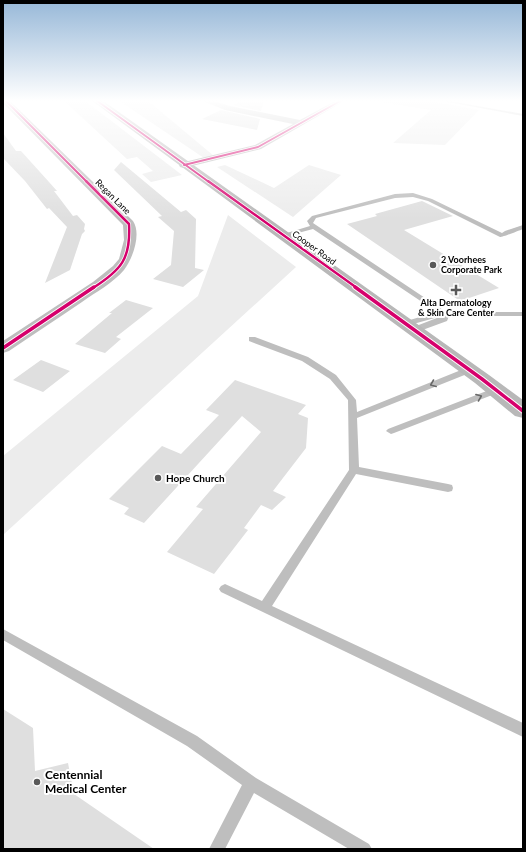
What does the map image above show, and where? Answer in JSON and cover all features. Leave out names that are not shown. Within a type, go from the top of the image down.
[{"type":"street","name":"Regan Lane","points":[[3,348],[98,285],[118,269],[125,260],[130,240],[129,224],[45,140]]},
{"type":"street","name":"Cooper Road","points":[[150,140],[497,390],[523,411]]},
{"type":"street","points":[[184,165],[258,147],[271,140]]},
{"type":"lane","points":[[523,227],[507,232],[502,236],[430,200],[413,195],[403,195],[314,217],[311,219],[310,223],[446,315],[523,314]]},
{"type":"lane","points":[[283,235],[314,227]]},
{"type":"lane","points":[[410,327],[444,319],[446,315]]},
{"type":"lane","points":[[252,339],[305,359],[333,376],[352,400],[354,470],[265,607]]},
{"type":"lane","points":[[352,416],[469,370]]},
{"type":"lane","points":[[391,431],[497,390]]},
{"type":"lane","points":[[354,470],[448,488]]},
{"type":"lane","points":[[225,589],[523,730]]},
{"type":"lane","points":[[3,634],[192,741],[251,783],[363,849]]},
{"type":"lane","points":[[217,849],[251,783]]},
{"type":"shaded area","points":[[106,140],[136,140],[182,175],[151,182],[142,174],[153,171],[137,157],[127,159]]},
{"type":"shaded area","points":[[177,140],[195,140],[214,156],[204,158]]},
{"type":"shaded area","points":[[397,140],[450,140],[445,145],[393,143]]},
{"type":"shaded area","points":[[225,165],[274,188],[309,165],[341,175],[293,217],[217,167]]},
{"type":"shaded area","points":[[228,215],[296,267],[3,535],[3,456],[198,296]]},
{"type":"building","points":[[3,140],[8,140],[16,151],[21,151],[57,191],[54,191],[73,216],[77,215],[85,224],[85,231],[82,234],[70,270],[45,283],[67,227],[49,208],[47,209],[25,181],[3,158]]},
{"type":"building","points":[[121,162],[181,212],[186,210],[196,219],[195,268],[204,270],[183,287],[153,279],[171,265],[174,231],[158,217],[162,216],[114,170]]},
{"type":"building","name":"2 Voorhees Corporate Park","points":[[422,201],[453,216],[404,230],[499,288],[460,301],[347,224],[377,216],[375,214]]},
{"type":"building","points":[[126,300],[153,308],[116,337],[121,339],[105,353],[75,344],[112,313],[109,313]]},
{"type":"building","points":[[41,360],[70,371],[43,392],[13,380]]},
{"type":"building","name":"Hope Church","points":[[235,380],[306,405],[298,414],[308,418],[306,448],[273,491],[286,497],[272,510],[261,505],[244,528],[248,530],[214,574],[167,552],[203,509],[196,507],[261,432],[242,416],[144,523],[124,514],[129,508],[109,499],[162,446],[181,454],[219,415],[206,410]]},
{"type":"building","name":"Centennial Medical Center","points":[[3,709],[33,728],[35,771],[68,763],[74,794],[154,849],[3,849]]},
{"type":"cycle path","points":[[3,348],[98,285],[118,269],[125,260],[130,240],[129,224],[45,140]]},
{"type":"cycle path","points":[[151,140],[482,379],[523,411]]},
{"type":"cycle path","points":[[184,165],[258,147],[271,140]]},
{"type":"place","name":"2 Voorhees Corporate Park","points":[[433,265]]},
{"type":"place","name":"Alta Dermatology & Skin Care Center","points":[[456,290]]},
{"type":"place","name":"Hope Church","points":[[158,478]]},
{"type":"place","name":"Centennial Medical Center","points":[[37,782]]}]
